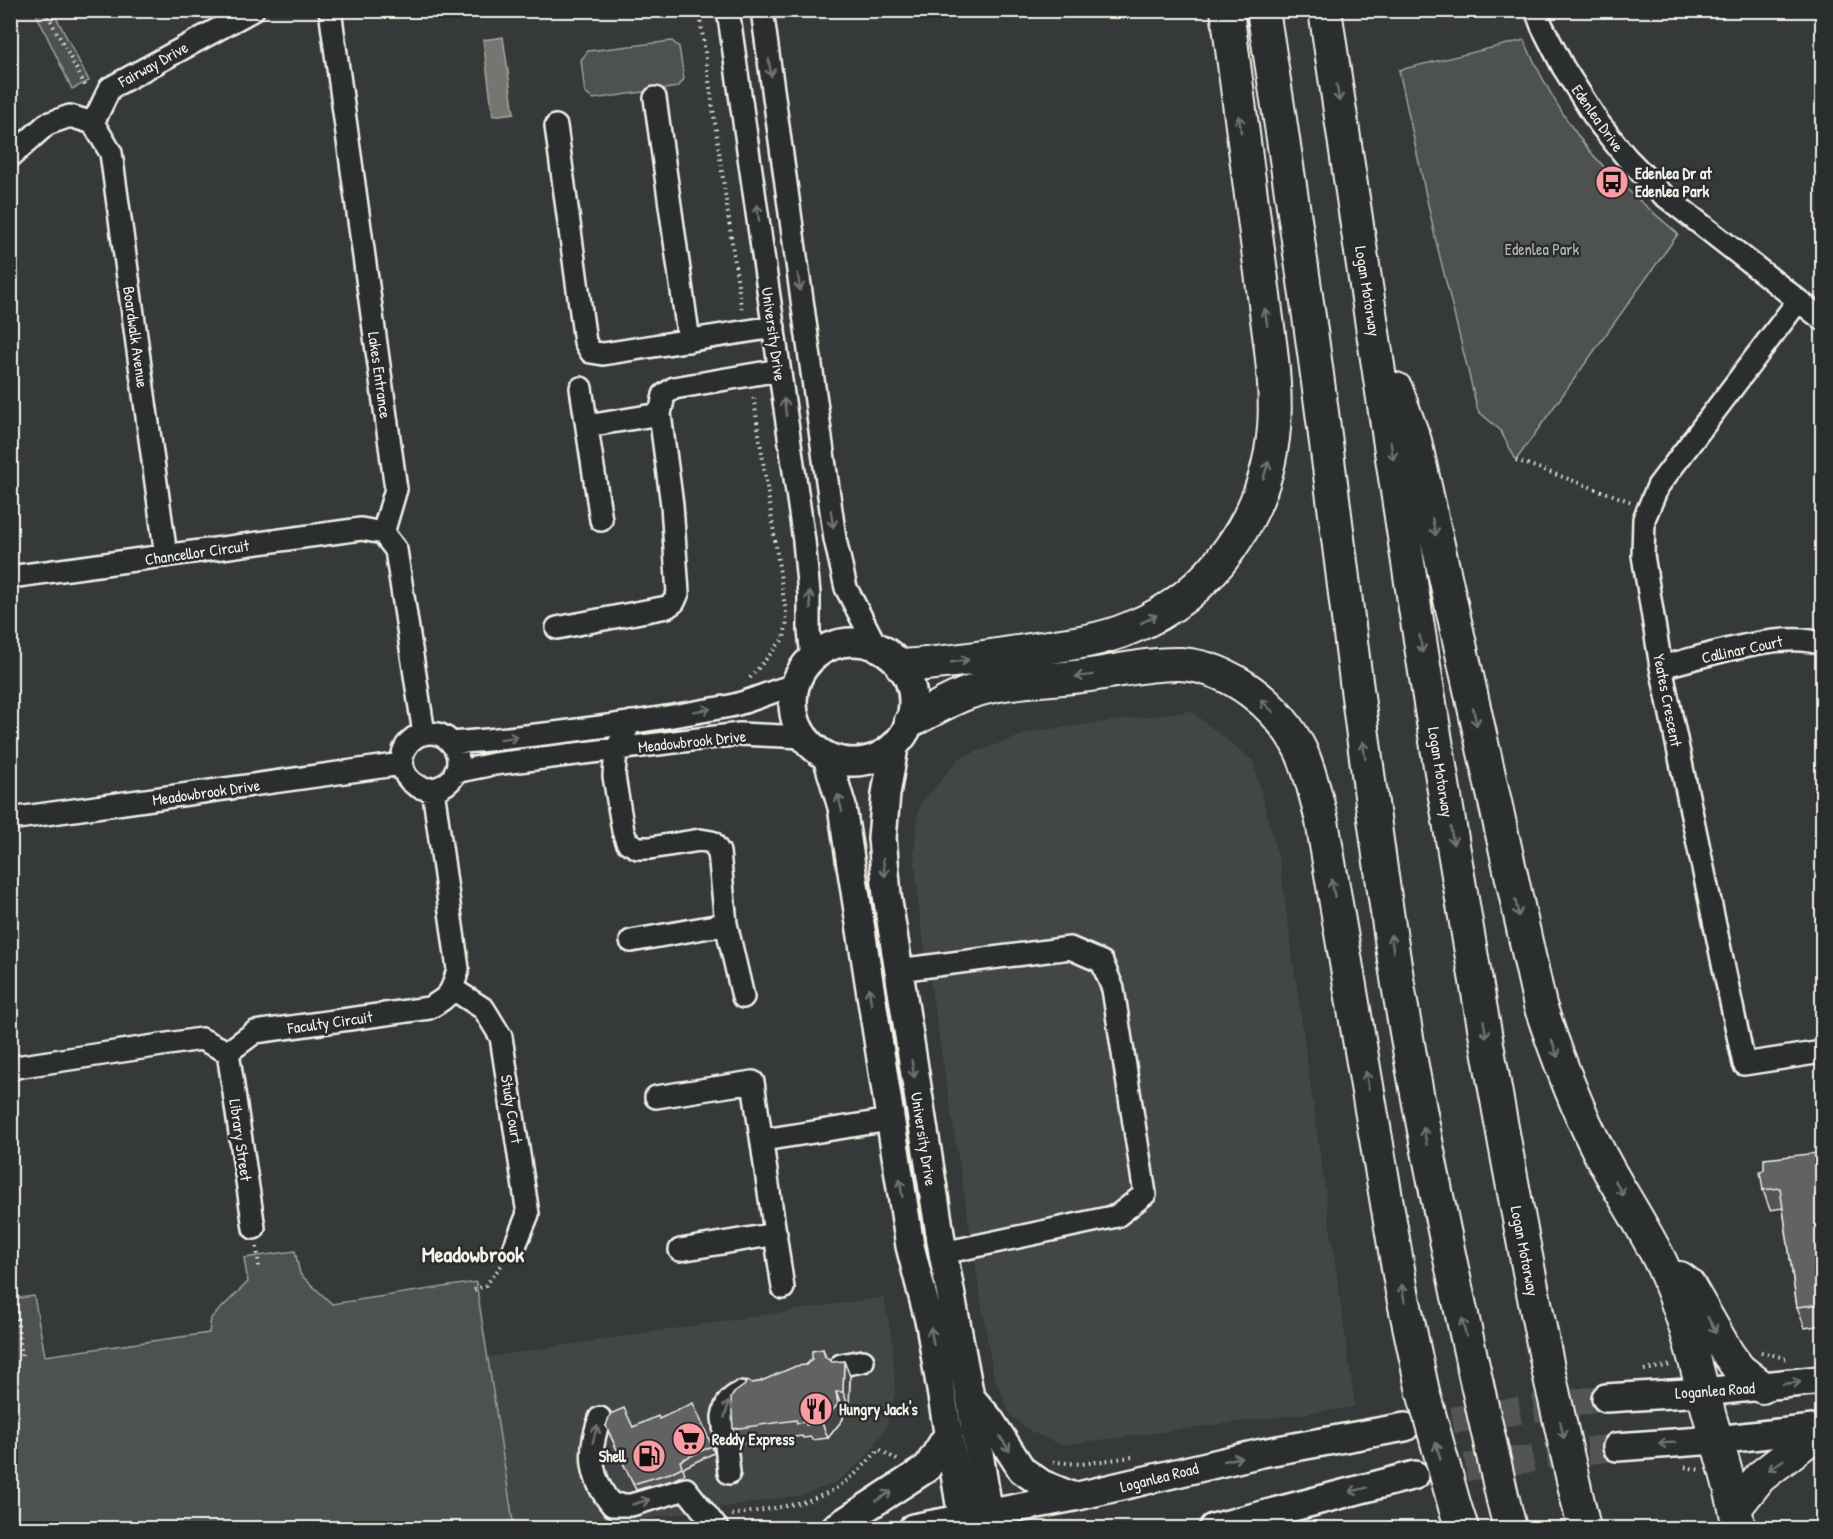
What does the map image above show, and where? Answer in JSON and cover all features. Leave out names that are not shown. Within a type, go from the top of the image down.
[{"type":"highway","points":[[902,666],[957,661],[1080,642],[1131,628],[1161,612],[1189,593],[1212,571],[1233,545],[1248,519],[1270,458],[1275,398],[1271,350],[1227,10]]},
{"type":"highway","points":[[1263,10],[1295,216],[1329,466],[1359,714],[1393,951],[1420,1112],[1477,1384],[1507,1514]]},
{"type":"highway","name":"Logan Motorway","points":[[1325,10],[1460,887],[1519,1218],[1549,1373],[1584,1528]]},
{"type":"highway","points":[[1374,331],[1415,441],[1540,1005],[1560,1065],[1585,1121],[1610,1172],[1662,1265],[1682,1316],[1738,1518]]},
{"type":"highway","points":[[911,721],[947,702],[1010,683],[1156,665],[1182,664],[1218,673],[1235,681],[1261,699],[1283,722],[1301,753],[1322,821],[1402,1292],[1423,1392],[1458,1518]]},
{"type":"highway","points":[[1662,1265],[1688,1284],[1728,1354],[1739,1369],[1762,1387]]},
{"type":"highway","points":[[1738,1518],[1760,1477],[1822,1429]]},
{"type":"main road","points":[[859,642],[876,646],[890,654],[902,666],[911,684],[914,702],[911,721],[904,735],[894,747],[879,758],[862,762],[844,762],[827,757],[814,748],[804,737],[796,721],[793,703],[795,685],[812,658],[826,648],[842,643],[859,642]]},
{"type":"main road","name":"University Drive","points":[[894,747],[885,794],[882,838],[887,895],[943,1253],[970,1397],[977,1523]]},
{"type":"main road","name":"University Drive","points":[[827,757],[842,807],[910,1246],[930,1324],[949,1433],[977,1523]]},
{"type":"main road","name":"Loganlea Road","points":[[1606,1398],[1703,1392],[1822,1380]]},
{"type":"main road","points":[[970,1397],[990,1420],[1022,1470],[1042,1484],[1074,1497]]},
{"type":"main road","name":"Loganlea Road","points":[[913,1528],[977,1523],[1074,1497],[1262,1453],[1405,1427]]},
{"type":"main road","points":[[1617,1446],[1716,1440],[1822,1429]]},
{"type":"main road","points":[[835,1528],[927,1468],[949,1433]]},
{"type":"main road","points":[[1213,1528],[1414,1475]]},
{"type":"street","name":"Fairway Drive","points":[[93,123],[110,88],[253,10]]},
{"type":"street","name":"Lakes Entrance","points":[[330,10],[396,489],[383,533]]},
{"type":"street","name":"University Drive","points":[[728,10],[804,541],[812,658]]},
{"type":"street","name":"University Drive","points":[[762,10],[835,539],[846,588],[876,646]]},
{"type":"street","name":"Edenlea Drive","points":[[1536,10],[1563,68],[1598,122],[1626,157],[1661,193],[1822,319]]},
{"type":"street","points":[[655,98],[690,341]]},
{"type":"street","points":[[10,157],[47,124],[70,116],[93,123]]},
{"type":"street","name":"Boardwalk Avenue","points":[[93,123],[111,153],[166,556]]},
{"type":"street","points":[[556,126],[585,342],[591,352],[603,354],[774,327]]},
{"type":"street","name":"Yeates Crescent","points":[[1798,301],[1658,486],[1644,519],[1643,555],[1661,667],[1744,1064],[1822,1052]]},
{"type":"street","points":[[557,628],[667,607],[674,602],[678,593],[672,506],[660,414],[664,395],[674,388],[779,370]]},
{"type":"street","points":[[581,388],[601,520]]},
{"type":"street","points":[[587,426],[660,414]]},
{"type":"street","name":"Chancellor Circuit","points":[[10,577],[362,530],[383,533]]},
{"type":"street","points":[[383,533],[396,550],[424,734],[409,743],[404,751],[402,764],[411,782],[425,789],[433,789],[458,969],[453,989]]},
{"type":"street","name":"Callinar Court","points":[[1661,667],[1779,639],[1811,640],[1822,644]]},
{"type":"street","name":"Meadowbrook Drive","points":[[424,734],[442,736],[451,743],[631,722],[731,705],[762,697],[779,688],[795,685]]},
{"type":"street","name":"Meadowbrook Drive","points":[[616,749],[631,722]]},
{"type":"street","name":"Meadowbrook Drive","points":[[433,789],[443,786],[456,772],[494,764],[740,734],[804,737]]},
{"type":"street","points":[[451,743],[458,761],[456,772]]},
{"type":"street","points":[[616,749],[614,776],[622,831],[627,842],[638,848],[650,848],[700,840],[712,842],[719,852],[726,924],[743,997]]},
{"type":"street","name":"Meadowbrook Drive","points":[[10,819],[402,764]]},
{"type":"street","points":[[632,941],[726,924]]},
{"type":"street","points":[[898,970],[1070,948],[1102,962],[1113,989],[1145,1194],[1117,1216],[943,1253]]},
{"type":"street","name":"Faculty Circuit","points":[[228,1052],[255,1032],[429,1008],[446,1000],[453,989]]},
{"type":"street","name":"Study Court","points":[[453,989],[483,1009],[501,1037],[528,1214],[514,1248]]},
{"type":"street","points":[[10,1070],[16,1067],[201,1039],[228,1052]]},
{"type":"street","name":"Library Street","points":[[228,1052],[254,1228]]},
{"type":"street","points":[[656,1097],[753,1082],[783,1288]]},
{"type":"street","points":[[763,1140],[890,1120]]},
{"type":"street","points":[[680,1250],[776,1234]]},
{"type":"street","points":[[828,1366],[863,1361]]},
{"type":"street","points":[[729,1473],[723,1417],[729,1400],[740,1394]]},
{"type":"street","points":[[600,1418],[592,1438],[594,1476],[601,1491],[612,1504],[631,1506],[686,1489],[713,1524]]},
{"type":"path","points":[[45,10],[94,102],[93,123]]},
{"type":"path","points":[[1516,460],[1633,502]]},
{"type":"path","points":[[474,1290],[486,1285],[514,1248]]},
{"type":"path","points":[[10,1266],[22,1357]]},
{"type":"path","points":[[642,1528],[713,1524],[801,1502],[834,1489],[863,1467],[879,1449],[901,1462],[912,1479]]},
{"type":"shaded area","points":[[503,37],[514,113],[493,116],[483,40]]},
{"type":"shaded area","points":[[1191,711],[1253,761],[1280,865],[1355,1407],[1062,1445],[1030,1431],[1011,1416],[993,1374],[920,919],[914,852],[919,806],[960,758],[1034,731]]},
{"type":"shaded area","points":[[884,1297],[893,1346],[895,1394],[886,1428],[865,1458],[835,1483],[802,1495],[586,1528],[514,1528],[488,1357]]},
{"type":"green space","points":[[35,11],[53,11],[89,81],[72,89]]},
{"type":"green space","name":"Edenlea Park","points":[[1524,40],[1554,100],[1598,161],[1678,234],[1516,460],[1500,430],[1478,411],[1435,237],[1399,70]]},
{"type":"green space","points":[[672,41],[679,47],[684,79],[678,87],[593,99],[585,93],[581,60],[588,51]]},
{"type":"green space","points":[[295,1251],[300,1274],[332,1304],[476,1282],[514,1528],[11,1528],[11,1299],[34,1296],[45,1356],[209,1333],[211,1318],[248,1282],[244,1258]]},
{"type":"building","points":[[1817,1153],[1822,1190],[1822,1304],[1797,1307],[1780,1188],[1763,1190],[1760,1171],[1764,1170],[1764,1159]]},
{"type":"building","points":[[823,1349],[825,1357],[832,1362],[844,1361],[843,1392],[836,1392],[838,1404],[822,1423],[806,1425],[806,1422],[797,1423],[796,1420],[733,1429],[731,1398],[745,1385],[746,1381],[759,1382],[796,1366],[806,1365],[812,1359],[812,1351]]},
{"type":"building","points":[[693,1403],[712,1446],[680,1461],[682,1467],[670,1473],[633,1484],[606,1426],[610,1414],[624,1408],[633,1427],[658,1416],[659,1419]]},
{"type":"tunnel","points":[[1412,1426],[1606,1398]]},
{"type":"tunnel","points":[[1425,1473],[1617,1447]]},
{"type":"place","name":"Edenlea Dr at Edenlea Park","points":[[1612,182]]},
{"type":"place","name":"Hungry Jack's","points":[[816,1409]]},
{"type":"place","name":"Reddy Express","points":[[689,1439]]},
{"type":"place","name":"Shell","points":[[649,1456]]},
{"type":"district","name":"Meadowbrook","points":[[473,1254]]}]
